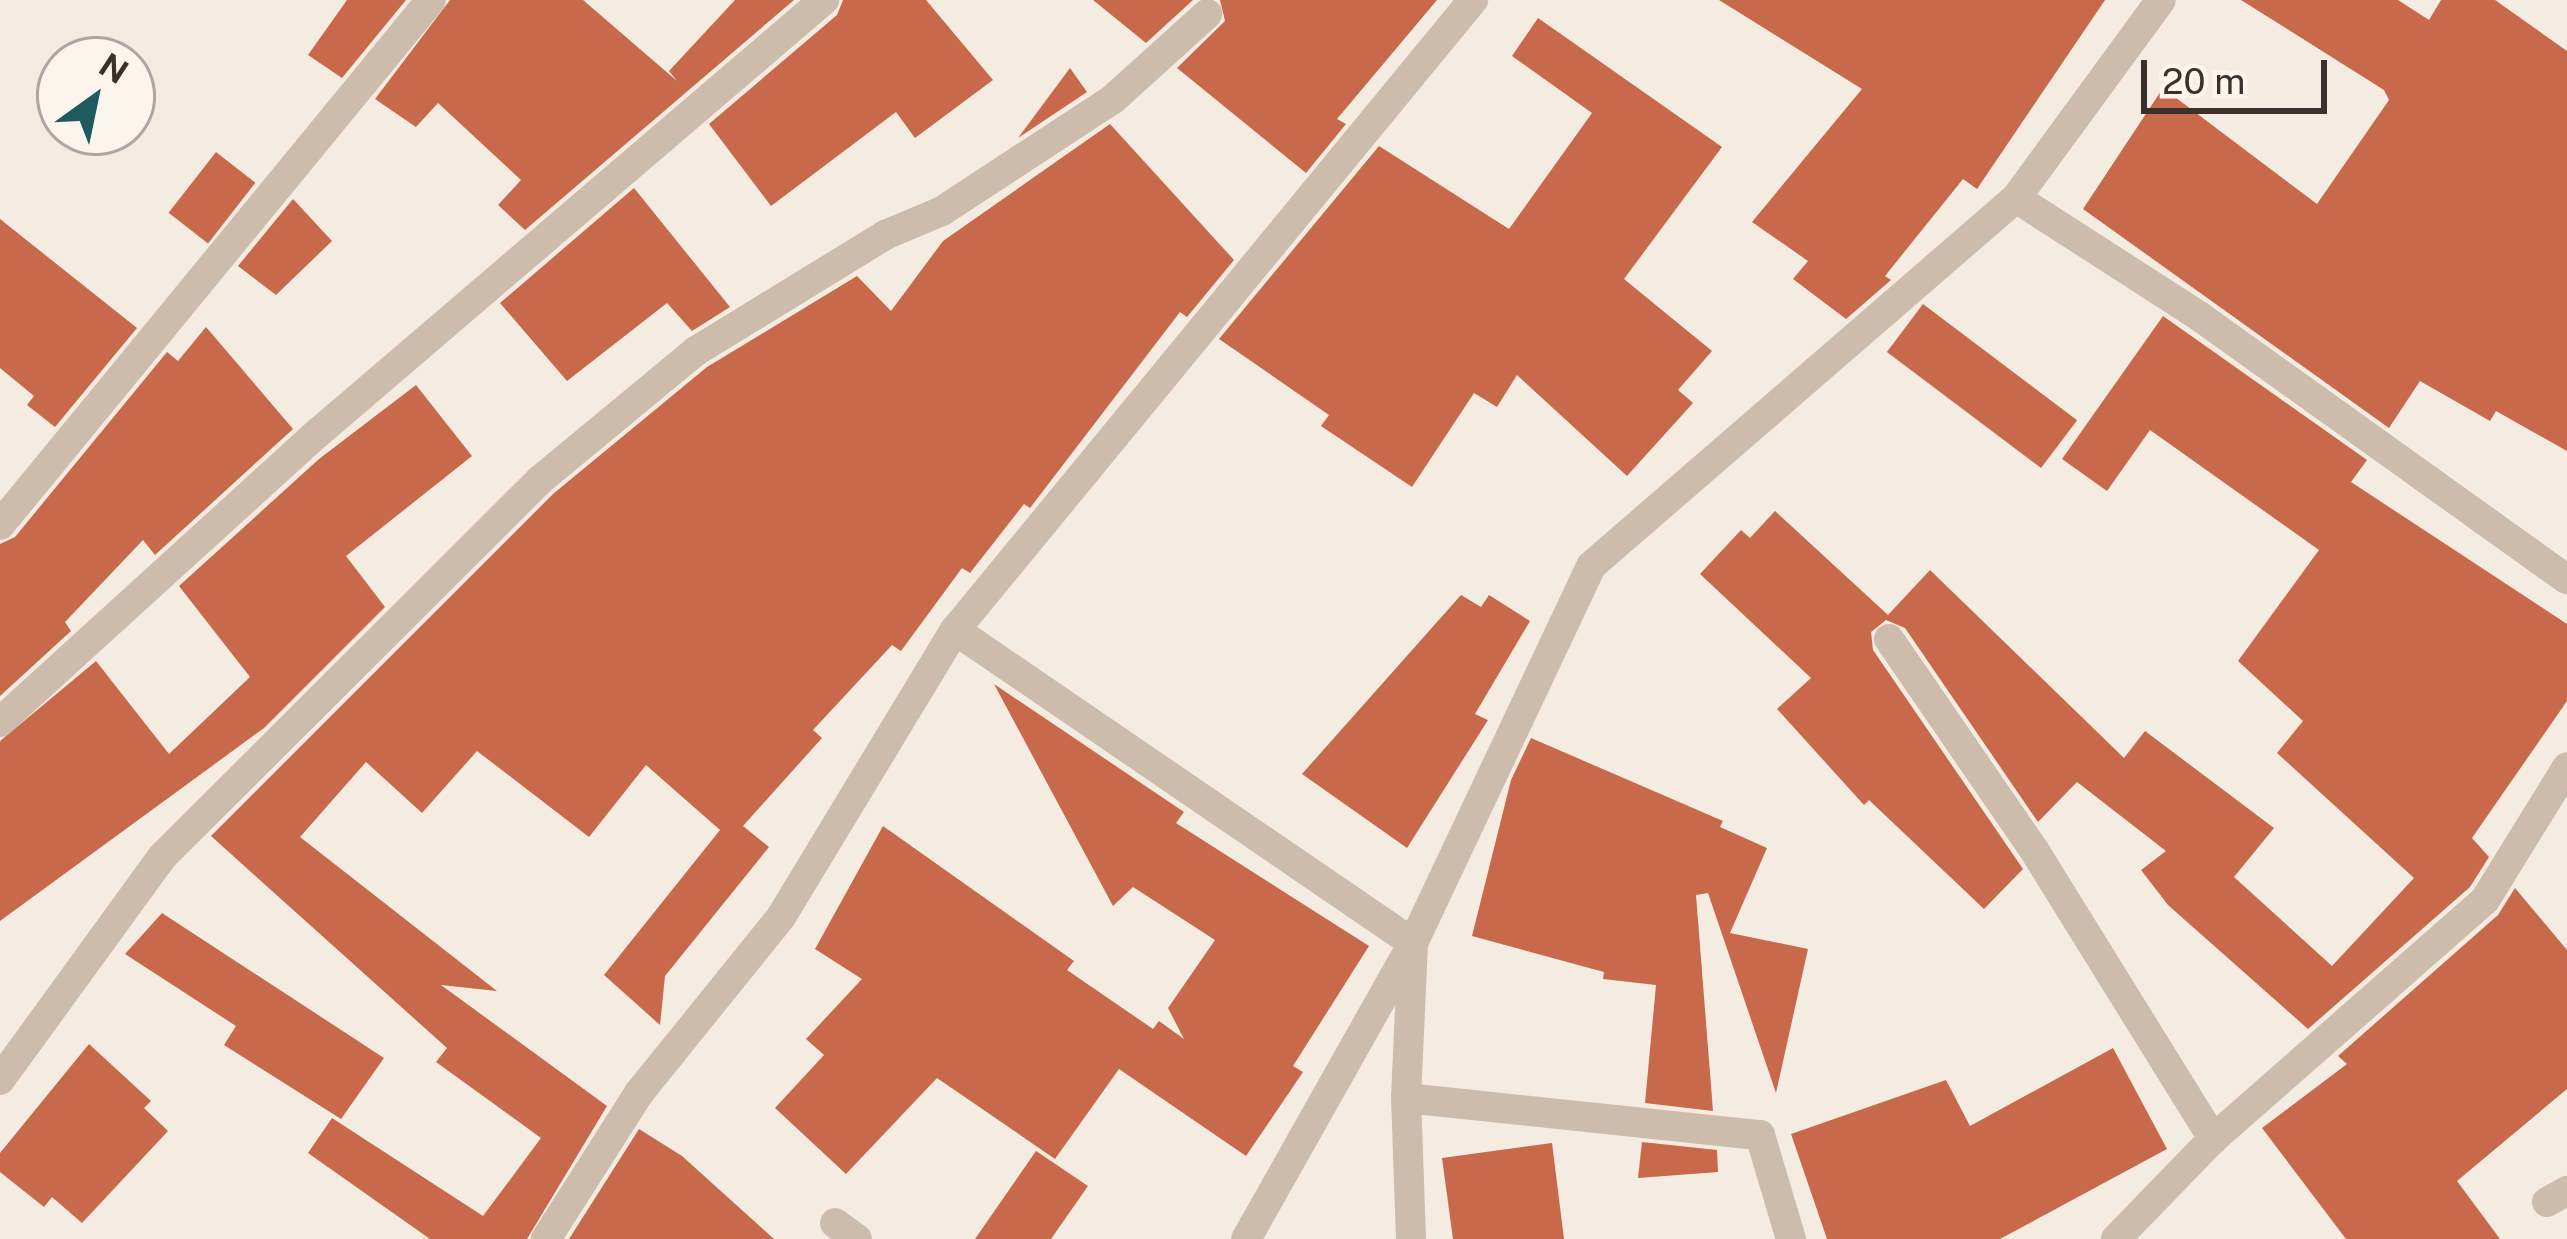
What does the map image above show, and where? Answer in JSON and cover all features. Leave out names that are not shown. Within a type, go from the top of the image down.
[{"type":"street","points":[[0,525],[431,0]]},
{"type":"street","points":[[0,722],[319,432],[824,0]]},
{"type":"street","points":[[546,1239],[639,1093],[781,917],[955,630],[1473,0]]},
{"type":"street","points":[[1246,1239],[1413,943],[1591,566],[2016,198],[2161,0]]},
{"type":"street","points":[[0,1079],[163,856],[540,480],[696,351],[884,235],[942,211],[1113,99],[1207,14]]},
{"type":"street","points":[[2016,198],[2198,316],[2567,579]]},
{"type":"street","points":[[955,630],[1413,943]]},
{"type":"street","points":[[1889,639],[2034,850],[2213,1139]]},
{"type":"street","points":[[2116,1239],[2213,1139],[2485,900],[2567,766]]},
{"type":"street","points":[[1411,1239],[1406,1098],[1413,943]]},
{"type":"street","points":[[1406,1098],[1760,1135],[1790,1239]]},
{"type":"building","points":[[347,0],[406,0],[342,78],[308,55]]},
{"type":"building","points":[[450,0],[583,0],[677,81],[669,71],[735,0],[794,0],[525,230],[498,205],[521,180],[438,103],[416,127],[375,99]]},
{"type":"building","points":[[843,0],[926,0],[993,80],[915,138],[896,112],[771,206],[709,124],[837,15]]},
{"type":"building","points":[[1093,0],[1193,0],[1146,43]]},
{"type":"building","points":[[1220,0],[1437,0],[1337,119],[1346,124],[1306,173],[1177,68],[1225,21]]},
{"type":"building","points":[[1719,0],[2105,0],[1977,189],[1963,179],[1885,276],[1891,280],[1846,319],[1793,279],[1808,261],[1752,222],[1862,89]]},
{"type":"building","points":[[2241,0],[2398,0],[2429,20],[2441,0],[2495,0],[2567,51],[2567,451],[2496,411],[2490,421],[2420,381],[2389,428],[2083,209],[2163,88],[2317,204],[2389,100],[2384,90]]},
{"type":"building","points":[[1538,18],[1722,147],[1624,279],[1712,351],[1678,390],[1693,403],[1627,476],[1517,375],[1497,407],[1474,393],[1412,487],[1321,426],[1329,415],[1219,339],[1379,146],[1509,229],[1592,113],[1512,56]]},
{"type":"building","points":[[1070,68],[1087,92],[1018,138]]},
{"type":"building","points":[[1110,124],[1234,260],[1187,317],[1180,312],[1030,508],[1024,504],[970,573],[962,568],[901,651],[892,645],[813,730],[822,738],[743,826],[769,847],[665,976],[660,1025],[604,975],[720,830],[646,765],[589,837],[477,751],[422,813],[366,762],[300,837],[497,991],[441,985],[607,1106],[527,1239],[430,1239],[308,1153],[332,1118],[483,1216],[541,1138],[436,1062],[447,1048],[211,836],[553,494],[707,367],[857,276],[891,311],[943,241]]},
{"type":"building","points":[[216,152],[255,183],[208,243],[169,213]]},
{"type":"building","points":[[634,188],[730,307],[692,331],[667,303],[567,381],[500,303]]},
{"type":"building","points":[[293,199],[332,241],[276,295],[238,266]]},
{"type":"building","points":[[0,219],[137,328],[55,427],[27,405],[34,396],[0,368]]},
{"type":"building","points":[[1923,304],[2077,420],[2041,468],[1887,352]]},
{"type":"building","points":[[2163,316],[2367,460],[2351,482],[2567,624],[2567,701],[2472,838],[2489,857],[2470,887],[2308,1029],[2168,905],[2141,870],[2166,851],[2077,782],[2038,822],[1905,628],[1886,620],[1871,632],[1873,650],[2023,869],[1984,909],[1869,800],[1864,805],[1777,709],[1811,678],[1700,574],[1741,530],[1750,538],[1775,511],[1888,615],[1930,570],[2124,758],[2145,731],[2274,828],[2234,877],[2332,966],[2414,878],[2277,753],[2303,721],[2238,661],[2319,550],[2150,430],[2107,491],[2062,459]]},
{"type":"building","points":[[206,327],[293,429],[155,555],[143,540],[65,622],[71,631],[0,696],[0,544],[15,537],[167,352],[178,361]]},
{"type":"building","points":[[416,385],[472,456],[346,556],[385,607],[264,728],[0,921],[0,741],[96,661],[169,754],[250,677],[179,586],[319,459]]},
{"type":"building","points":[[1461,595],[1481,607],[1489,595],[1530,621],[1475,714],[1488,720],[1407,848],[1302,774]]},
{"type":"building","points":[[994,684],[1184,812],[1176,823],[1369,946],[1293,1066],[1303,1072],[1246,1156],[1119,1069],[1055,1159],[937,1078],[846,1174],[775,1108],[824,1055],[806,1039],[862,979],[815,949],[883,826],[1074,961],[1067,970],[1153,1029],[1159,1021],[1184,1039],[1168,1008],[1215,940],[1133,887],[1113,906]]},
{"type":"building","points":[[1531,738],[1723,821],[1720,827],[1767,848],[1730,933],[1808,949],[1776,1093],[1708,893],[1696,895],[1713,1111],[1645,1103],[1656,985],[1603,979],[1604,972],[1472,936],[1511,780]]},
{"type":"building","points":[[2515,888],[2567,950],[2567,1089],[2457,1181],[2500,1239],[2346,1239],[2262,1128],[2347,1064],[2338,1056],[2498,915]]},
{"type":"building","points":[[162,913],[384,1058],[341,1119],[224,1045],[236,1026],[125,954]]},
{"type":"building","points":[[89,1044],[151,1101],[144,1108],[168,1131],[82,1223],[52,1197],[44,1207],[0,1172],[0,1153]]},
{"type":"building","points":[[2113,1048],[2167,1149],[2000,1239],[1827,1239],[1791,1134],[1946,1080],[1970,1126]]},
{"type":"building","points":[[639,1129],[682,1156],[774,1239],[569,1239]]},
{"type":"building","points":[[1642,1142],[1717,1150],[1718,1172],[1638,1178]]},
{"type":"building","points":[[1552,1143],[1564,1239],[1453,1239],[1442,1158]]},
{"type":"building","points":[[1036,1151],[1088,1186],[1051,1239],[975,1239]]}]
